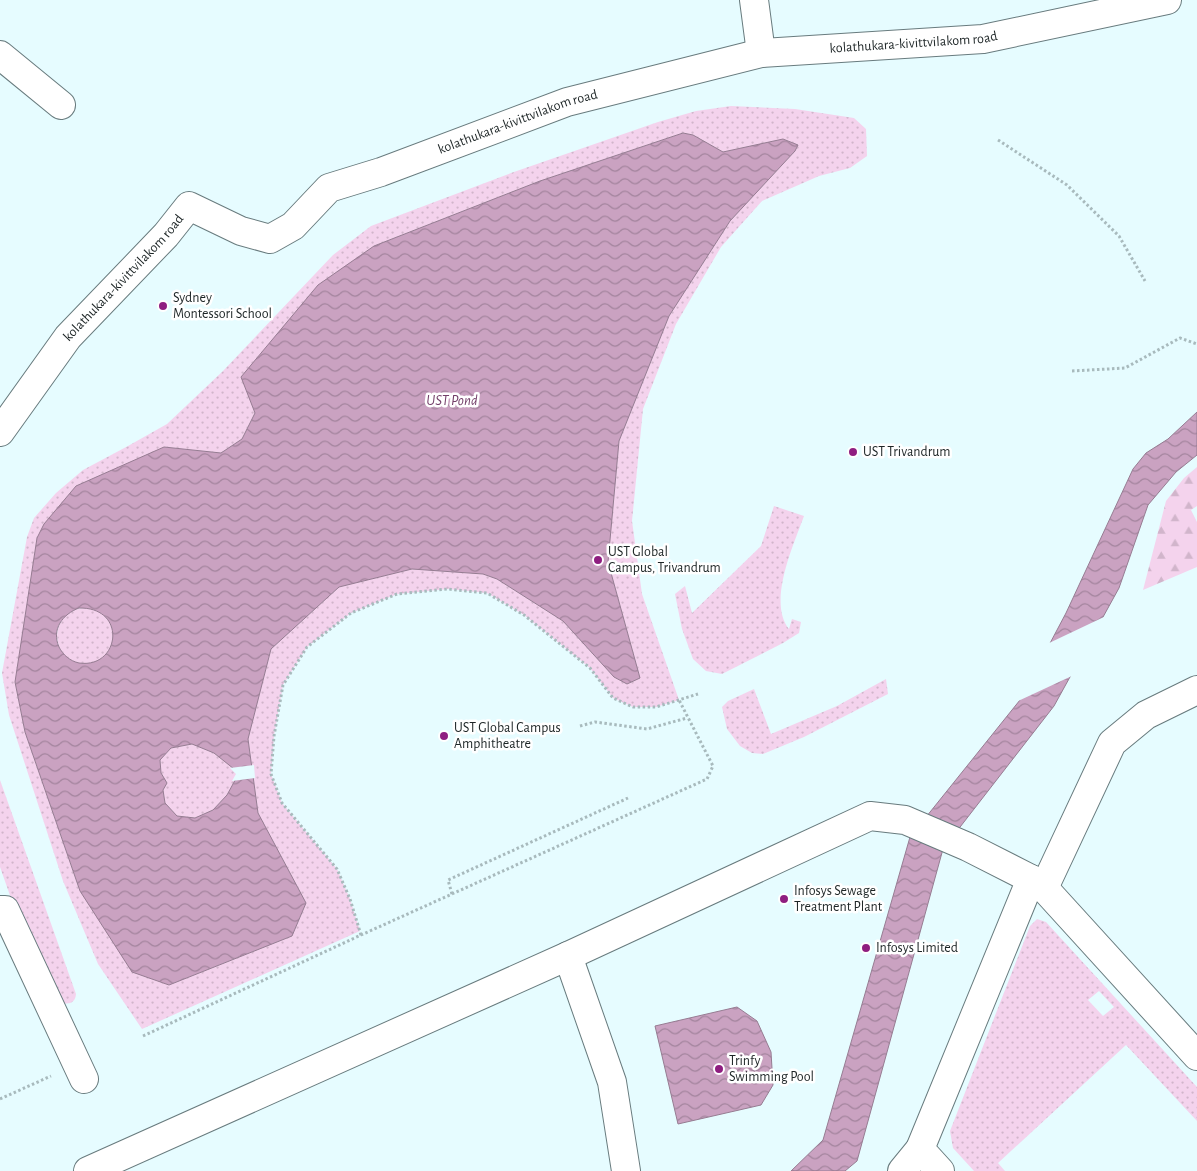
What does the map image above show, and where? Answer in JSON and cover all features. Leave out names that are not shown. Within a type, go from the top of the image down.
[{"type":"street","points":[[754,0],[761,53]]},
{"type":"street","name":"kolathukara-kivittvilakom road","points":[[0,432],[68,337],[166,235],[189,206],[241,231],[270,239],[293,226],[329,188],[381,172],[567,102],[761,53],[984,38],[1167,0]]},
{"type":"street","points":[[0,55],[61,105]]},
{"type":"street","points":[[902,1171],[920,1149],[1038,884],[1112,743],[1146,715],[1197,690]]},
{"type":"street","points":[[88,1171],[568,956],[870,816],[906,820],[968,847],[1038,884],[1197,1056]]},
{"type":"street","points":[[0,910],[5,910],[84,1079]]},
{"type":"street","points":[[568,956],[612,1082],[626,1171]]},
{"type":"street","points":[[920,1149],[940,1171]]},
{"type":"path","points":[[998,140],[1067,185],[1119,236],[1145,281]]},
{"type":"path","points":[[1072,371],[1125,368],[1180,338],[1197,344]]},
{"type":"path","points":[[361,935],[350,899],[337,869],[282,802],[271,774],[274,736],[283,685],[307,647],[351,613],[397,594],[448,588],[487,593],[524,615],[590,668],[613,698],[633,707],[656,707],[698,694]]},
{"type":"path","points":[[143,1036],[361,935],[707,779],[713,766],[679,700]]},
{"type":"path","points":[[580,726],[595,722],[647,728],[688,718]]},
{"type":"path","points":[[452,894],[448,880],[628,798]]},
{"type":"path","points":[[0,1099],[51,1076]]},
{"type":"green space","points":[[731,106],[795,109],[854,118],[866,129],[867,156],[850,168],[819,176],[762,201],[721,247],[676,324],[643,409],[632,521],[642,594],[679,700],[656,707],[633,707],[613,698],[590,668],[524,615],[487,593],[448,589],[397,594],[351,613],[307,647],[283,685],[274,736],[271,774],[282,803],[337,869],[350,899],[360,931],[142,1029],[98,964],[63,881],[9,715],[2,673],[27,537],[34,518],[56,493],[83,470],[167,424],[223,371],[333,255],[371,226],[511,173],[658,122],[696,111]],"holes":[[[683,133],[693,135],[723,152],[783,139],[798,145],[795,151],[730,221],[669,316],[619,441],[608,562],[640,678],[627,684],[614,677],[563,621],[497,579],[483,574],[412,569],[339,587],[271,649],[248,739],[258,813],[306,903],[292,936],[169,985],[80,891],[25,732],[15,682],[164,447],[221,453],[242,439],[255,413],[374,246],[540,181]]]},
{"type":"green space","points":[[1197,467],[1197,506],[1191,510],[1197,522],[1197,567],[1143,590],[1166,501],[1184,478]]},
{"type":"green space","points":[[774,506],[804,516],[789,557],[781,589],[783,618],[789,629],[792,619],[801,622],[799,633],[722,674],[706,671],[693,659],[682,629],[675,594],[685,586],[692,613],[761,546]]},
{"type":"green space","points":[[85,608],[96,610],[105,616],[111,625],[113,636],[111,647],[105,656],[96,662],[85,664],[74,662],[65,656],[59,647],[57,636],[59,625],[65,616],[74,610]]},
{"type":"green space","points":[[886,679],[888,694],[804,737],[763,754],[752,753],[740,746],[727,729],[722,707],[728,701],[754,689],[771,734],[837,706]]},
{"type":"green space","points":[[192,744],[214,753],[239,773],[227,795],[213,810],[195,818],[177,816],[165,803],[163,790],[167,783],[161,773],[160,760],[171,748]]},
{"type":"green space","points":[[0,780],[76,994],[73,1002],[70,1003],[59,1002],[13,904],[0,867]]},
{"type":"green space","points":[[1037,919],[1046,922],[1197,1087],[1197,1121],[1126,1045],[998,1163],[1005,1171],[974,1171],[953,1148],[950,1131],[1030,926]],"holes":[[[1099,991],[1114,1007],[1103,1016],[1088,1000]]]},
{"type":"water","name":"UST Pond","points":[[683,133],[693,135],[723,152],[783,139],[798,145],[795,151],[730,221],[669,316],[619,441],[608,562],[640,678],[627,684],[614,677],[563,621],[497,579],[483,574],[412,569],[339,587],[271,649],[248,739],[258,813],[306,903],[292,936],[169,985],[132,972],[80,891],[25,732],[15,682],[37,538],[44,524],[76,486],[164,447],[221,453],[242,439],[255,413],[241,377],[318,285],[374,246],[540,181]],"holes":[[[79,608],[95,610],[105,617],[111,627],[113,637],[110,648],[103,657],[93,662],[79,663],[70,659],[61,650],[57,640],[56,634],[60,623],[68,614]],[[192,744],[214,753],[239,773],[227,795],[213,810],[195,818],[177,816],[165,803],[163,790],[167,783],[161,773],[160,760],[171,748]]]},
{"type":"water","points":[[1197,412],[1197,455],[1176,472],[1148,505],[1119,588],[1054,706],[943,849],[857,1161],[845,1171],[791,1171],[823,1140],[910,837],[1020,700],[1066,613],[1133,469],[1146,453],[1168,439]]},
{"type":"water","name":"Trinfy Swimming Pool","points":[[737,1007],[757,1021],[771,1052],[773,1085],[761,1105],[678,1124],[655,1026]]},
{"type":"pier","points":[[1106,616],[1074,675],[1016,702],[1047,644]]},
{"type":"pier","points":[[254,765],[255,778],[232,781],[236,774],[230,768]]},
{"type":"place","name":"Sydney Montessori School","points":[[163,306]]},
{"type":"place","name":"UST Trivandrum","points":[[853,452]]},
{"type":"place","name":"UST Global Campus, Trivandrum","points":[[598,560]]},
{"type":"place","name":"UST Global Campus Amphitheatre","points":[[444,736]]},
{"type":"place","name":"Infosys Sewage Treatment Plant","points":[[784,899]]},
{"type":"place","name":"Infosys Limited","points":[[866,948]]},
{"type":"place","name":"Trinfy Swimming Pool","points":[[719,1069]]}]
